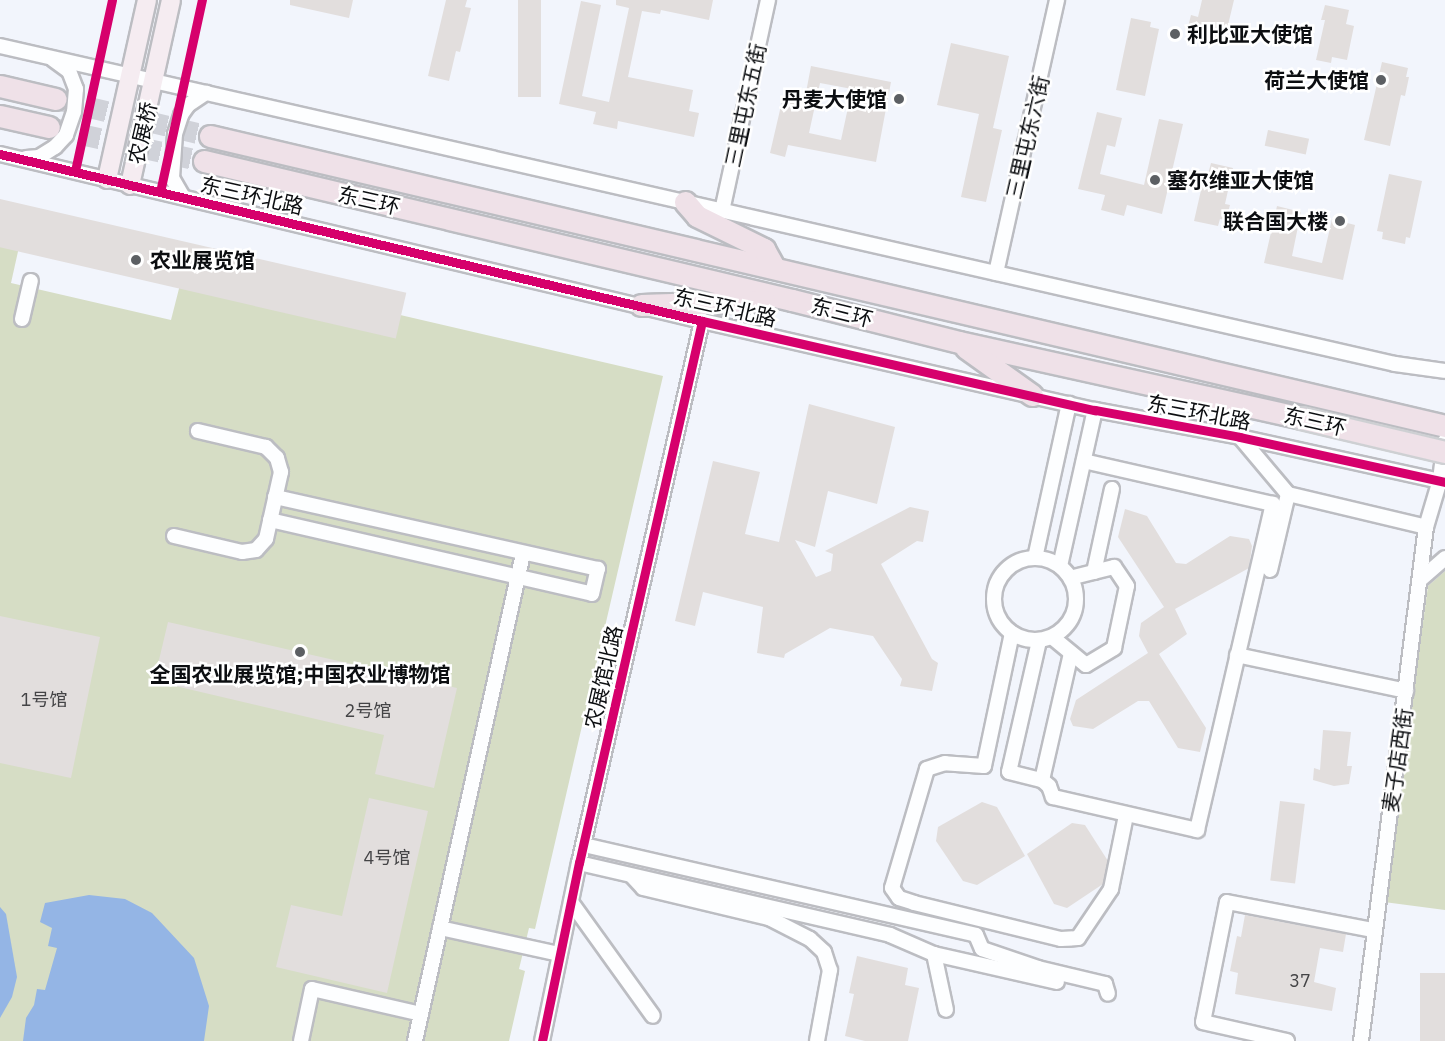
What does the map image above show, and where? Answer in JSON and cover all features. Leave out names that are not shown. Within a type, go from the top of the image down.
[{"type":"highway","points":[[0,86],[56,99]]},
{"type":"highway","points":[[0,116],[49,127]]},
{"type":"highway","name":"东三环","points":[[210,136],[1445,426]]},
{"type":"highway","name":"东三环","points":[[204,161],[792,300],[958,342],[1445,452]]},
{"type":"highway","points":[[685,202],[697,216],[764,249],[774,267]]},
{"type":"highway","points":[[641,305],[792,300]]},
{"type":"highway","points":[[958,342],[1032,395]]},
{"type":"main road","name":"农展桥","points":[[106,179],[147,0]]},
{"type":"main road","name":"农展桥","points":[[130,185],[171,0]]},
{"type":"street","name":"三里屯东五街","points":[[722,211],[768,0]]},
{"type":"street","name":"三里屯东六街","points":[[996,273],[1058,0]]},
{"type":"street","points":[[0,46],[1395,364],[1445,371]]},
{"type":"street","points":[[17,158],[39,157],[55,147],[66,135],[74,112],[76,89],[69,71],[44,56]]},
{"type":"street","points":[[183,197],[172,178],[175,134],[181,116],[188,105],[206,93]]},
{"type":"street","name":"东三环北路","points":[[0,154],[702,321],[1095,410],[1240,437],[1442,481]]},
{"type":"street","points":[[22,319],[31,281]]},
{"type":"street","name":"农展馆北路","points":[[542,1041],[579,863],[702,321]]},
{"type":"street","points":[[1035,558],[1069,404]]},
{"type":"street","points":[[1060,566],[1095,410]]},
{"type":"street","points":[[174,536],[242,552],[256,550],[266,539],[280,472],[277,458],[266,447],[198,431]]},
{"type":"street","points":[[1240,437],[1288,494],[1426,526]]},
{"type":"street","name":"麦子店西街","points":[[1360,1041],[1426,526],[1442,481],[1445,441]]},
{"type":"street","points":[[1045,639],[1009,772],[1042,780],[1049,786],[1053,797],[1197,830],[1273,504],[1084,460]]},
{"type":"street","points":[[1094,572],[1112,489]]},
{"type":"street","points":[[1270,570],[1288,494]]},
{"type":"street","points":[[270,520],[592,594],[598,569],[275,497]]},
{"type":"street","points":[[415,1041],[523,554]]},
{"type":"street","points":[[1035,558],[1060,566],[1070,578],[1076,598],[1074,612],[1064,629],[1045,639],[1024,640],[1003,626],[996,613],[994,595],[998,581],[1013,564],[1035,558]]},
{"type":"street","points":[[1421,579],[1445,558]]},
{"type":"street","points":[[1045,639],[1071,653],[1086,665],[1114,648],[1127,586],[1114,567],[1070,578]]},
{"type":"street","points":[[1012,633],[984,766],[945,763],[927,769],[892,888],[899,898],[1061,939],[1078,938],[1111,889],[1126,815]]},
{"type":"street","points":[[1042,780],[1071,653]]},
{"type":"street","points":[[1237,655],[1406,691]]},
{"type":"street","points":[[584,845],[976,935]]},
{"type":"street","points":[[649,878],[654,862]]},
{"type":"street","points":[[579,863],[890,935],[934,954],[1108,994],[1105,984],[1038,968],[981,949],[976,935],[980,919]]},
{"type":"street","points":[[632,876],[643,888],[769,918],[810,939],[824,952],[830,970],[817,1041]]},
{"type":"street","points":[[571,902],[653,1016]]},
{"type":"street","points":[[1287,1041],[1203,1022],[1227,902],[1373,930]]},
{"type":"street","points":[[440,928],[559,954]]},
{"type":"street","points":[[934,954],[946,1010]]},
{"type":"street","points":[[301,1041],[312,990],[421,1014]]},
{"type":"green space","name":"全国农业展览馆;中国农业博物馆","points":[[0,224],[23,229],[11,283],[171,320],[185,265],[663,376],[535,929],[529,928],[519,969],[525,971],[509,1041],[0,1041]]},
{"type":"green space","points":[[1445,571],[1445,910],[1384,902],[1428,586]]},
{"type":"water","points":[[89,895],[125,899],[152,913],[194,958],[209,1006],[204,1041],[23,1041],[26,1018],[34,1005],[37,989],[45,990],[57,948],[48,946],[52,928],[40,922],[45,903]]},
{"type":"water","points":[[0,907],[6,914],[17,977],[12,997],[0,1018]]},
{"type":"building","points":[[290,0],[353,0],[349,18],[290,5]]},
{"type":"building","points":[[446,0],[467,0],[465,7],[471,8],[460,52],[456,51],[449,81],[428,76]]},
{"type":"building","points":[[518,0],[541,0],[541,97],[518,97]]},
{"type":"building","points":[[616,0],[713,0],[709,20],[661,10],[660,14],[642,11],[628,77],[693,90],[689,111],[699,113],[694,137],[618,121],[617,129],[593,124],[596,112],[559,104],[581,1],[601,5],[582,96],[609,102],[629,8],[616,5]]},
{"type":"building","points":[[1202,0],[1234,0],[1223,46],[1198,40],[1199,34],[1187,31],[1191,15],[1198,17]]},
{"type":"building","points":[[1325,5],[1349,10],[1346,24],[1354,26],[1347,60],[1332,57],[1331,63],[1316,60],[1325,20],[1321,20]]},
{"type":"building","points":[[1131,18],[1151,22],[1150,27],[1159,29],[1145,96],[1116,90]]},
{"type":"building","points":[[951,43],[1009,56],[993,128],[1002,130],[986,202],[961,197],[979,114],[937,105]]},
{"type":"building","points":[[1382,62],[1408,68],[1406,77],[1409,77],[1405,96],[1401,95],[1390,146],[1364,140]]},
{"type":"building","points":[[811,66],[891,82],[876,162],[788,145],[785,157],[770,153],[783,97],[804,103]],"holes":[[[820,83],[852,89],[841,140],[809,133]]]},
{"type":"building","points":[[1097,112],[1122,118],[1115,147],[1107,145],[1100,174],[1144,185],[1159,119],[1183,124],[1162,214],[1127,205],[1124,216],[1101,210],[1105,195],[1078,189]]},
{"type":"building","points":[[1268,130],[1309,139],[1306,154],[1265,146]]},
{"type":"building","points":[[1211,163],[1233,168],[1225,204],[1230,205],[1226,220],[1220,219],[1218,226],[1194,221],[1204,177],[1207,178]]},
{"type":"building","points":[[1389,174],[1422,181],[1410,238],[1406,237],[1405,244],[1382,239],[1383,232],[1377,231]]},
{"type":"building","points":[[0,199],[406,293],[396,339],[0,247]]},
{"type":"building","points":[[1277,206],[1301,212],[1292,256],[1322,263],[1332,219],[1355,225],[1343,280],[1264,263]]},
{"type":"building","points":[[809,404],[895,427],[877,504],[828,491],[815,547],[795,540],[816,577],[831,571],[833,554],[825,551],[910,507],[929,511],[923,542],[917,541],[881,564],[932,659],[938,663],[932,691],[900,686],[902,679],[873,636],[830,628],[785,654],[784,658],[757,653],[763,607],[703,592],[695,626],[675,621],[713,461],[760,472],[745,534],[779,542]]},
{"type":"building","points":[[1125,509],[1147,516],[1176,563],[1186,564],[1230,536],[1249,539],[1252,546],[1249,568],[1175,609],[1187,634],[1159,654],[1206,728],[1200,752],[1178,748],[1149,701],[1138,701],[1093,729],[1073,726],[1070,719],[1076,700],[1148,653],[1139,636],[1141,623],[1164,607],[1118,537]]},
{"type":"building","points":[[0,616],[100,637],[71,778],[0,763]]},
{"type":"building","points":[[168,622],[457,688],[434,788],[375,774],[384,735],[154,681]]},
{"type":"building","points":[[1323,730],[1351,732],[1347,766],[1352,766],[1349,784],[1334,786],[1313,780],[1314,768],[1320,770]]},
{"type":"building","points":[[369,798],[428,811],[387,993],[276,967],[291,905],[342,916]]},
{"type":"building","points":[[1280,801],[1305,804],[1295,883],[1270,880]]},
{"type":"building","points":[[982,802],[997,807],[1025,856],[977,885],[963,881],[936,841],[938,827]]},
{"type":"building","points":[[1072,823],[1085,825],[1108,861],[1103,884],[1067,908],[1054,904],[1027,854]]},
{"type":"building","points":[[1245,915],[1346,934],[1343,952],[1320,948],[1314,982],[1336,988],[1332,1011],[1235,994],[1238,973],[1230,971],[1237,936],[1241,937]]},
{"type":"building","points":[[857,956],[908,968],[905,985],[919,988],[908,1041],[865,1041],[845,1036],[854,994],[849,993]]},
{"type":"building","points":[[1420,973],[1445,973],[1445,1041],[1420,1041]]},
{"type":"tunnel","points":[[56,99],[210,136]]},
{"type":"tunnel","points":[[49,127],[204,161]]},
{"type":"cycle path","points":[[75,171],[112,0]]},
{"type":"cycle path","points":[[160,192],[202,0]]},
{"type":"cycle path","points":[[0,154],[702,321],[1095,410],[1240,437],[1445,482]]},
{"type":"cycle path","points":[[542,1041],[579,863],[702,321]]},
{"type":"place","name":"利比亚大使馆","points":[[1175,34]]},
{"type":"place","name":"荷兰大使馆","points":[[1381,80]]},
{"type":"place","name":"丹麦大使馆","points":[[899,99]]},
{"type":"place","name":"塞尔维亚大使馆","points":[[1155,180]]},
{"type":"place","name":"联合国大楼","points":[[1340,221]]},
{"type":"place","name":"农业展览馆","points":[[136,260]]},
{"type":"place","name":"全国农业展览馆;中国农业博物馆","points":[[300,652]]}]
